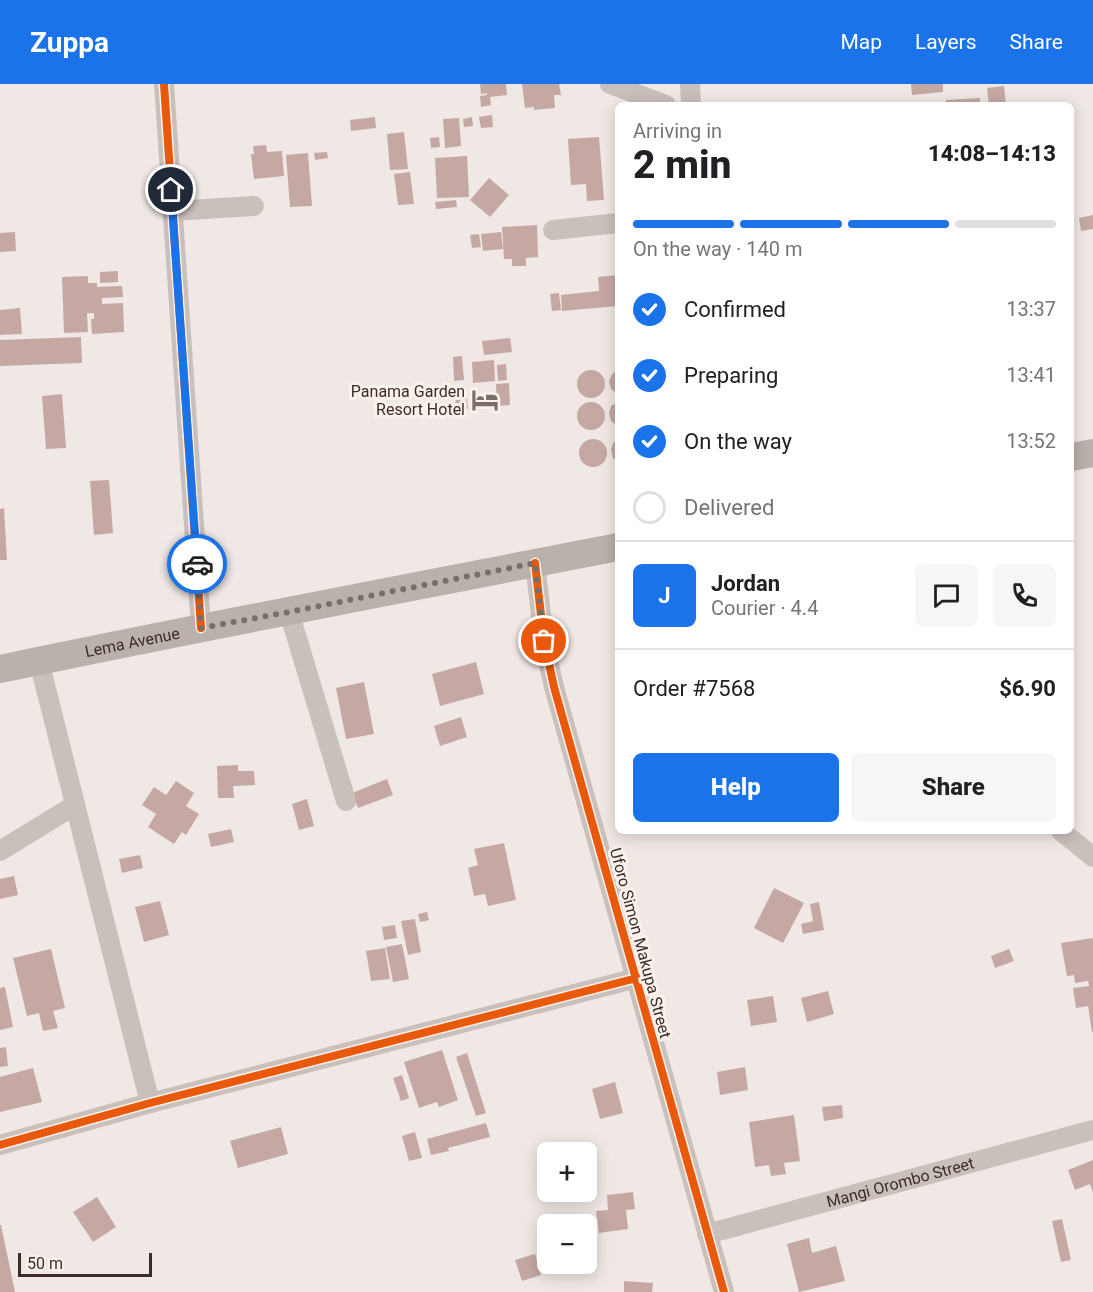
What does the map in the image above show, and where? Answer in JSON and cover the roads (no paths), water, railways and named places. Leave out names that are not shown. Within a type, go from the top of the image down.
[{"type":"main road","points":[[1074,457],[1093,453]]},
{"type":"main road","name":"Lema Avenue","points":[[0,669],[615,548]]},
{"type":"street","points":[[164,84],[201,628]]},
{"type":"street","points":[[610,84],[658,102]]},
{"type":"street","points":[[690,84],[691,102]]},
{"type":"street","points":[[173,211],[254,206]]},
{"type":"street","points":[[553,230],[615,223]]},
{"type":"street","name":"Uforo Simon Makupa Street","points":[[535,563],[544,641],[555,687],[724,1292]]},
{"type":"street","points":[[289,612],[346,801]]},
{"type":"street","points":[[39,661],[150,1103]]},
{"type":"street","points":[[0,852],[75,805]]},
{"type":"street","points":[[1065,834],[1093,857]]},
{"type":"street","points":[[0,1145],[150,1103],[637,978]]},
{"type":"street","name":"Mangi Orombo Street","points":[[707,1234],[1093,1130]]},
{"type":"place","name":"Panama Garden Resort Hotel","points":[[485,400]]}]
